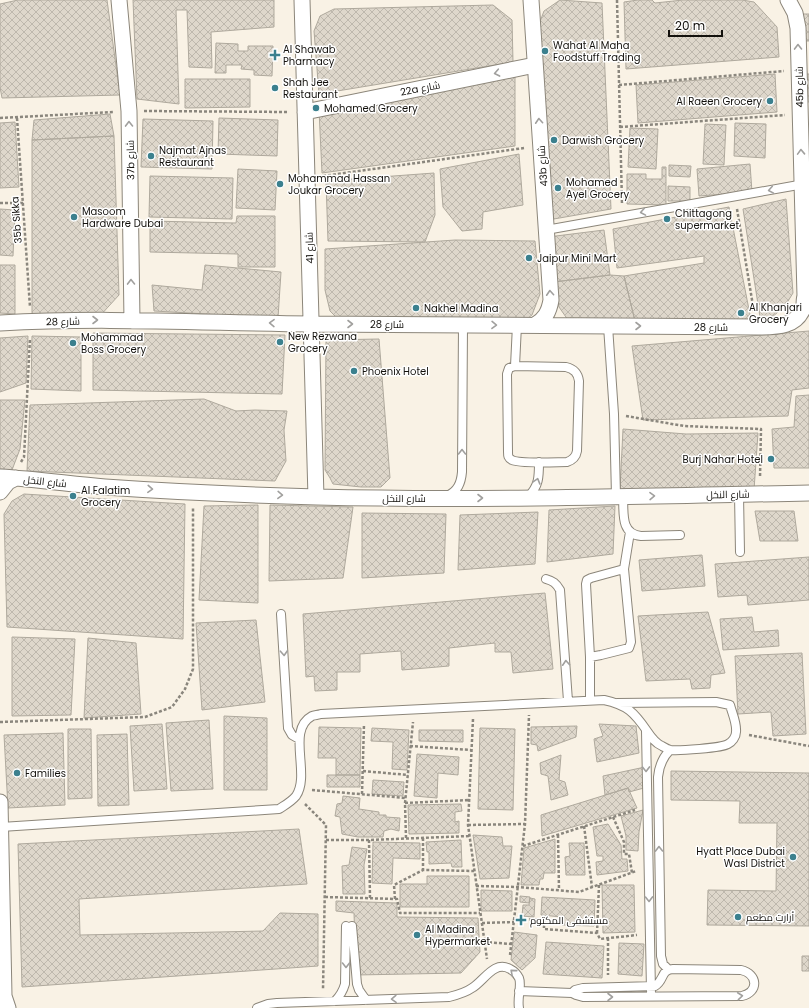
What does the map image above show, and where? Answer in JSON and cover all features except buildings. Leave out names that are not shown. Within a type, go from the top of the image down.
[{"type":"street","name":"37b شارع","points":[[119,0],[129,111],[132,321]]},
{"type":"street","name":"شارع 41","points":[[302,0],[316,497]]},
{"type":"street","name":"43b شارع","points":[[531,0],[551,300],[547,315],[542,321],[535,325]]},
{"type":"street","name":"45b شارع","points":[[774,327],[784,326],[799,315],[804,306],[805,296],[805,184],[798,70],[798,28],[795,13],[788,0]]},
{"type":"street","name":"22a شارع","points":[[305,112],[535,65]]},
{"type":"street","name":"شارع 28","points":[[0,323],[92,320],[311,324],[774,327]]},
{"type":"street","name":"شارع النخل","points":[[0,476],[104,487],[316,497],[445,498],[809,493]]},
{"type":"street","points":[[0,492],[8,482],[16,478]]},
{"type":"street","points":[[0,802],[4,1004]]},
{"type":"lane","points":[[546,230],[805,184]]},
{"type":"lane","points":[[445,498],[458,488],[462,480],[463,325]]},
{"type":"lane","points":[[515,366],[517,325]]},
{"type":"lane","points":[[608,326],[620,496],[626,528],[635,535],[641,536],[680,535]]},
{"type":"lane","points":[[515,366],[566,367],[576,372],[579,382],[577,455],[571,461],[516,461],[510,459],[508,456],[507,374],[509,368],[515,366]]},
{"type":"lane","points":[[528,497],[534,491],[537,484],[539,476],[539,462]]},
{"type":"lane","points":[[739,494],[740,552]]},
{"type":"lane","points":[[590,657],[629,648],[631,642],[624,570],[630,532]]},
{"type":"lane","points":[[590,700],[587,580],[624,570]]},
{"type":"lane","points":[[546,579],[557,584],[560,590],[568,702]]},
{"type":"lane","points":[[281,614],[288,728],[292,736],[299,739]]},
{"type":"lane","points":[[0,827],[278,809],[289,804],[298,792],[301,772],[299,739],[300,730],[305,722],[312,716],[321,714],[604,700],[617,703],[629,709],[638,718],[652,739],[660,746],[670,750],[721,746],[728,744],[734,739],[736,732],[736,725],[730,705],[716,702],[617,703]]},
{"type":"lane","points":[[646,730],[651,997]]},
{"type":"lane","points":[[668,970],[663,964],[661,956],[658,769],[664,755],[670,750]]},
{"type":"lane","points":[[335,1001],[340,996],[345,984],[349,926],[357,984],[366,1000]]},
{"type":"lane","points":[[257,1008],[268,1004],[277,1003],[449,997],[461,994],[471,989],[481,982],[494,969],[501,967],[514,971],[518,977],[520,984],[518,1002],[519,1008]]},
{"type":"lane","points":[[519,991],[572,993],[583,997],[742,996],[748,995],[752,991],[754,980],[747,971],[741,970],[668,970],[664,972],[662,980],[659,984],[651,987],[579,988],[572,993]]},
{"type":"path","points":[[617,0],[622,216]]},
{"type":"path","points":[[619,85],[798,70]]},
{"type":"path","points":[[0,118],[129,111],[305,112]]},
{"type":"path","points":[[620,127],[800,114]]},
{"type":"path","name":"35b Sikka","points":[[16,478],[24,457],[31,321],[17,118]]},
{"type":"path","points":[[307,178],[541,146]]},
{"type":"path","points":[[735,196],[757,327]]},
{"type":"path","points":[[0,203],[23,204]]},
{"type":"path","points":[[614,414],[684,426],[761,429],[759,494]]},
{"type":"path","points":[[0,722],[145,717],[172,707],[186,689],[193,669],[193,492]]},
{"type":"path","points":[[508,968],[525,824],[530,704]]},
{"type":"path","points":[[473,707],[468,825],[489,974]]},
{"type":"path","points":[[406,838],[405,803],[414,710]]},
{"type":"path","points":[[362,794],[364,712]]},
{"type":"path","points":[[736,732],[809,746]]},
{"type":"path","points":[[410,746],[471,750]]},
{"type":"path","points":[[363,771],[408,775]]},
{"type":"path","points":[[298,792],[362,794],[406,798]]},
{"type":"path","points":[[298,792],[326,826],[322,1002]]},
{"type":"path","points":[[405,803],[469,800]]},
{"type":"path","points":[[523,846],[647,806]]},
{"type":"path","points":[[613,817],[624,842],[624,854],[629,854],[632,873]]},
{"type":"path","points":[[468,825],[525,824]]},
{"type":"path","points":[[584,826],[592,887]]},
{"type":"path","points":[[558,835],[560,890]]},
{"type":"path","points":[[326,840],[470,836]]},
{"type":"path","points":[[423,838],[423,870]]},
{"type":"path","points":[[369,840],[370,898]]},
{"type":"path","points":[[476,886],[518,887],[579,892],[648,867]]},
{"type":"path","points":[[394,899],[394,885],[423,870],[474,871]]},
{"type":"path","points":[[599,885],[597,933],[600,939],[650,934]]},
{"type":"path","points":[[325,897],[397,899],[400,913],[480,913]]},
{"type":"path","points":[[482,923],[544,920],[544,929],[597,933]]},
{"type":"path","points":[[608,938],[608,987]]},
{"type":"path","points":[[484,942],[511,944]]},
{"type":"place","name":"Wahat Al Maha Foodstuff Trading","points":[[545,51]]},
{"type":"place","name":"Al Shawab Pharmacy","points":[[275,55]]},
{"type":"place","name":"Shah Jee Restaurant","points":[[275,88]]},
{"type":"place","name":"Al Raeen Grocery","points":[[770,101]]},
{"type":"place","name":"Mohamed Grocery","points":[[316,108]]},
{"type":"place","name":"Darwish Grocery","points":[[554,140]]},
{"type":"place","name":"Najmat Ajnas Restaurant","points":[[151,156]]},
{"type":"place","name":"Mohammad Hassan Joukar Grocery","points":[[280,184]]},
{"type":"place","name":"Mohamed Ayel Grocery","points":[[558,188]]},
{"type":"place","name":"Masoom Hardware Dubai","points":[[74,217]]},
{"type":"place","name":"Chittagong supermarket","points":[[667,219]]},
{"type":"place","name":"Jaipur Mini Mart","points":[[529,258]]},
{"type":"place","name":"Nakhel Madina","points":[[416,308]]},
{"type":"place","name":"Al Khanjari Grocery","points":[[741,313]]},
{"type":"place","name":"New Rezwana Grocery","points":[[280,342]]},
{"type":"place","name":"Mohammad Boss Grocery","points":[[73,343]]},
{"type":"place","name":"Phoenix Hotel","points":[[354,371]]},
{"type":"place","name":"Burj Nahar Hotel","points":[[771,459]]},
{"type":"place","name":"Al Falatim Grocery","points":[[73,496]]},
{"type":"place","name":"Families","points":[[17,773]]},
{"type":"place","name":"Hyatt Place Dubai Wasl District","points":[[793,857]]},
{"type":"place","name":"أرارت مطعم","points":[[738,917]]},
{"type":"place","name":"مستشفى المكتوم","points":[[521,920]]},
{"type":"place","name":"Al Madina Hypermarket","points":[[417,935]]}]
